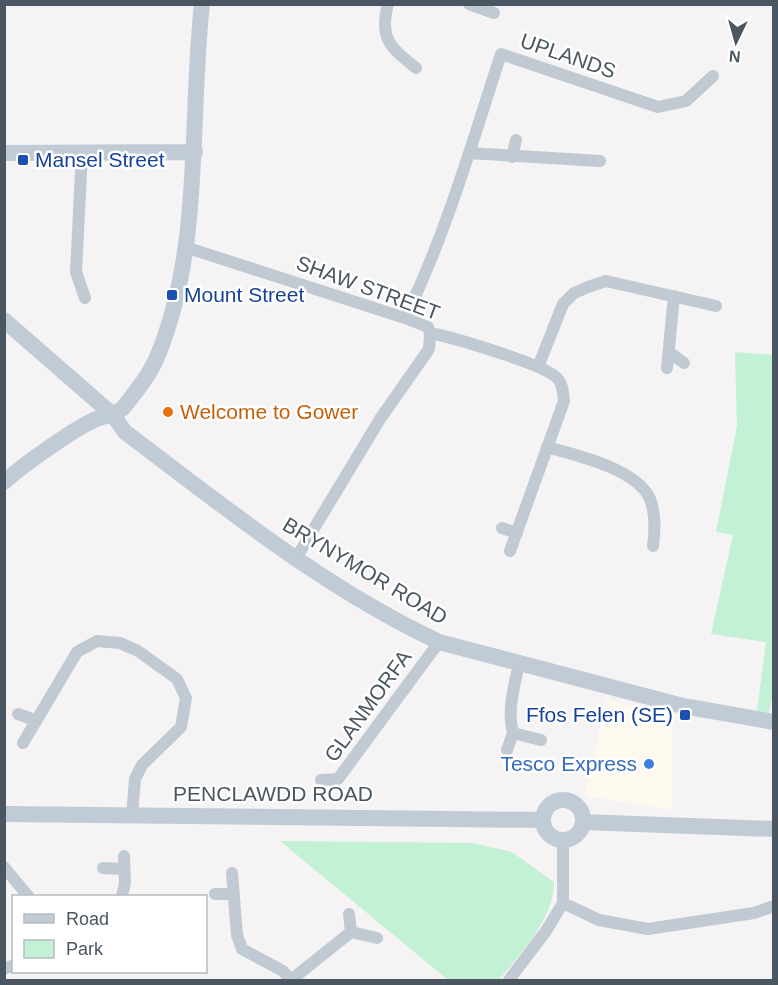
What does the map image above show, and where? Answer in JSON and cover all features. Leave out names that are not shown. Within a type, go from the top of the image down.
[{"type":"street","points":[[4,482],[94,420],[113,415],[121,410],[158,355],[175,300],[185,247],[195,152],[196,58],[202,4]]},
{"type":"street","points":[[388,4],[382,26],[392,49],[416,68]]},
{"type":"street","points":[[469,4],[494,13]]},
{"type":"street","name":"UPLANDS","points":[[405,318],[420,286],[469,153],[501,54],[658,107],[686,101],[713,76]]},
{"type":"street","points":[[512,157],[516,140]]},
{"type":"street","points":[[82,152],[76,272],[86,298]]},
{"type":"street","points":[[4,153],[195,152]]},
{"type":"street","points":[[469,153],[600,161]]},
{"type":"street","name":"SHAW STREET","points":[[185,247],[405,318],[428,327],[430,333],[538,367],[558,377],[563,388],[564,401],[510,551]]},
{"type":"street","points":[[538,367],[563,304],[574,293],[606,281],[716,306]]},
{"type":"street","points":[[667,368],[674,296]]},
{"type":"street","name":"BRYNYMOR ROAD","points":[[4,320],[113,415],[125,432],[295,561],[439,642],[683,706],[774,722]]},
{"type":"street","points":[[295,561],[380,419],[429,349],[430,333]]},
{"type":"street","points":[[669,352],[684,363]]},
{"type":"street","points":[[547,447],[595,461],[630,478],[650,498],[655,523],[653,546]]},
{"type":"street","points":[[502,528],[517,533]]},
{"type":"street","points":[[23,742],[77,652],[97,641],[120,643],[138,651],[177,679],[186,698],[181,727],[142,765],[135,779],[132,816]]},
{"type":"street","name":"GLANMORFA","points":[[321,780],[338,779],[439,642]]},
{"type":"street","points":[[507,750],[513,733],[510,722],[511,699],[519,664]]},
{"type":"street","points":[[18,714],[35,720]]},
{"type":"street","points":[[513,733],[542,740]]},
{"type":"street","points":[[563,800],[575,804],[583,815],[579,833],[563,841],[550,837],[542,820],[546,808],[563,800]]},
{"type":"street","name":"PENCLAWDD ROAD","points":[[4,814],[542,820]]},
{"type":"street","points":[[583,822],[774,829]]},
{"type":"street","points":[[509,981],[546,931],[563,903],[563,841]]},
{"type":"street","points":[[103,868],[123,863],[125,883],[122,895]]},
{"type":"street","points":[[4,867],[26,895]]},
{"type":"street","points":[[232,873],[237,935],[242,949],[283,971],[291,980],[351,932]]},
{"type":"street","points":[[215,894],[233,894]]},
{"type":"street","points":[[563,903],[600,920],[648,929],[754,913],[774,906]]},
{"type":"street","points":[[349,914],[351,932]]},
{"type":"street","points":[[351,932],[377,938]]},
{"type":"shaded area","points":[[606,699],[673,715],[672,810],[585,796]]},
{"type":"green space","points":[[735,352],[773,355],[774,686],[769,713],[757,711],[766,642],[711,634],[733,535],[716,532],[737,426]]},
{"type":"green space","points":[[280,841],[473,843],[512,852],[554,882],[553,896],[535,935],[499,980],[448,980]]},
{"type":"place","name":"Mansel Street","points":[[23,160]]},
{"type":"place","name":"Mount Street","points":[[172,295]]},
{"type":"place","name":"Welcome to Gower","points":[[168,412]]},
{"type":"place","name":"Ffos Felen (SE)","points":[[685,715]]},
{"type":"place","name":"Tesco Express","points":[[649,764]]}]
